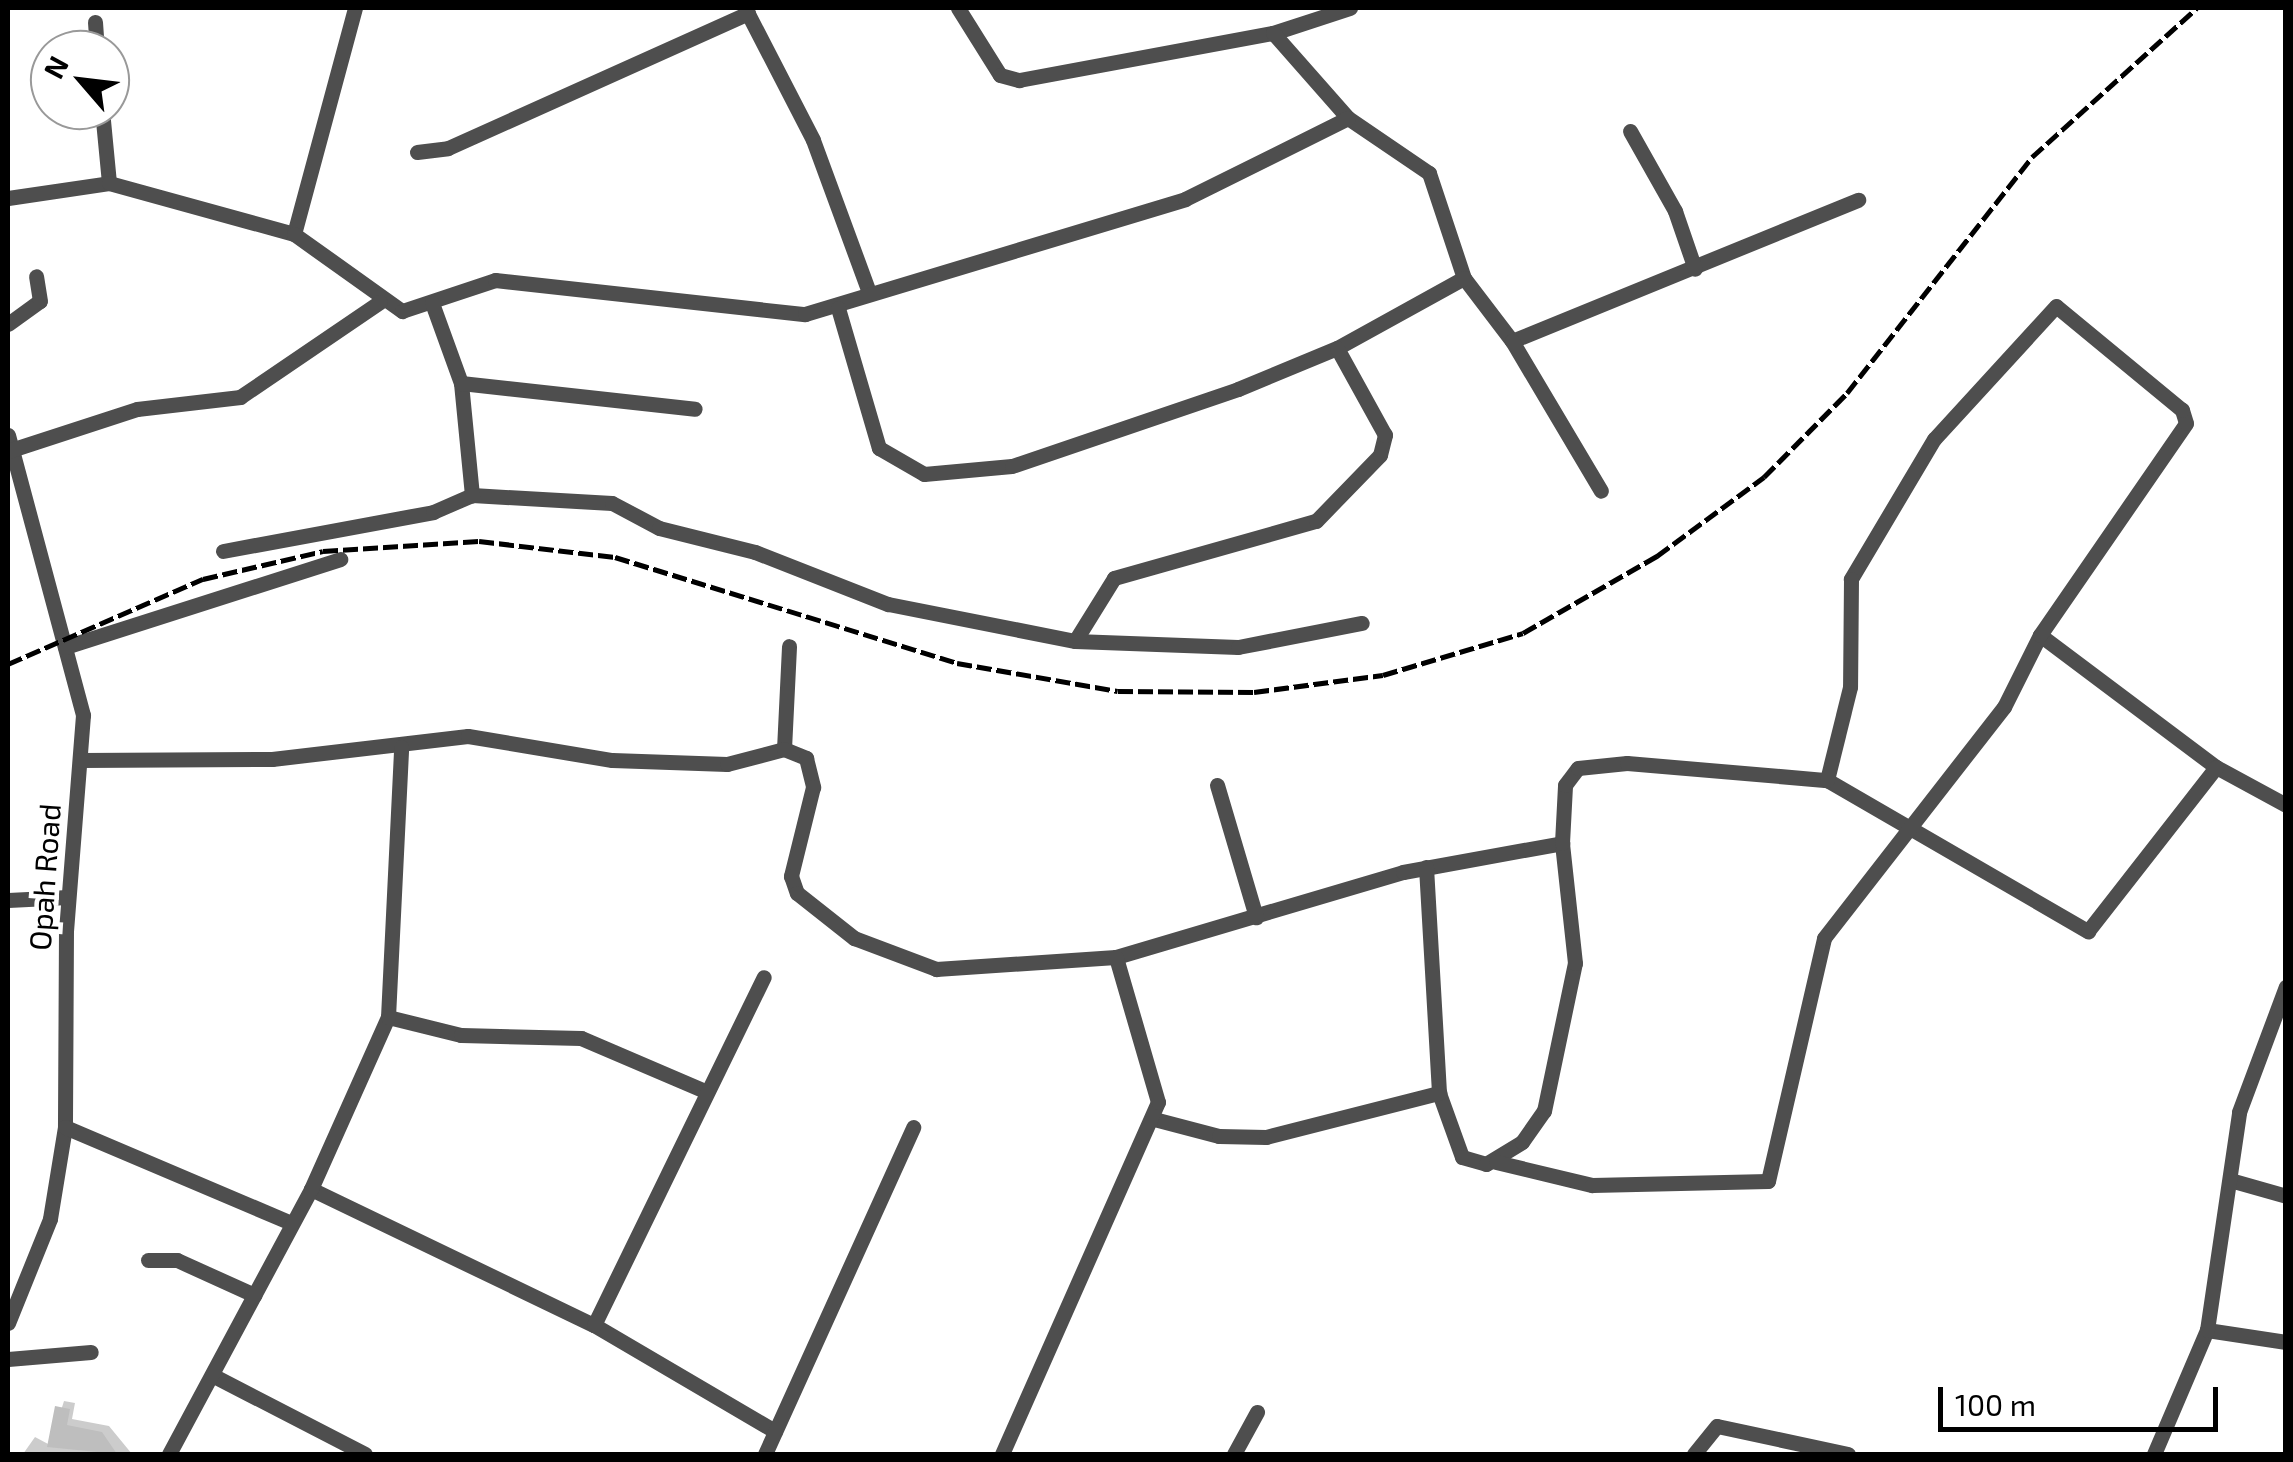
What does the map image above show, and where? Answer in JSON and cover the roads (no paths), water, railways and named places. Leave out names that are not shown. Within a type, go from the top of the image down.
[{"type":"street","points":[[294,234],[354,8]]},
{"type":"street","points":[[958,8],[1000,75],[1019,80],[1273,32],[1350,8]]},
{"type":"street","points":[[416,152],[448,148],[747,10],[813,140],[869,292]]},
{"type":"street","points":[[95,22],[96,30]]},
{"type":"street","points":[[1273,32],[1348,118],[1428,173],[1464,278],[1512,341],[1601,490]]},
{"type":"street","points":[[8,198],[108,183],[294,234],[380,302],[402,312],[495,280],[765,314],[838,308],[869,292],[1185,199],[1348,118]]},
{"type":"street","points":[[104,130],[108,183]]},
{"type":"street","points":[[1630,131],[1676,211],[1695,270]]},
{"type":"street","points":[[1512,341],[1695,270],[1858,200]]},
{"type":"street","points":[[8,324],[40,302],[36,276]]},
{"type":"street","points":[[838,308],[880,448],[924,474],[1012,466],[1337,348],[1464,278]]},
{"type":"street","points":[[9,445],[137,409],[240,398],[380,302]]},
{"type":"street","points":[[432,302],[460,384],[472,495]]},
{"type":"street","points":[[1426,866],[1439,1093],[1462,1156],[1592,1186],[1768,1181],[1824,938],[2004,707],[2040,635],[2186,416],[2056,306],[1934,439],[1851,579],[1850,687],[1827,780]]},
{"type":"street","points":[[1074,641],[1114,578],[1316,521],[1380,455],[1386,436],[1337,348]]},
{"type":"street","points":[[460,384],[695,409]]},
{"type":"street","name":"Opah Road","points":[[8,1324],[50,1219],[65,1127],[68,897],[83,715],[9,445]]},
{"type":"street","points":[[223,552],[433,512],[472,495],[612,503],[659,528],[756,552],[888,604],[1074,641],[1238,647],[1362,623]]},
{"type":"street","points":[[64,647],[340,559]]},
{"type":"street","points":[[2040,635],[2216,768],[2286,805]]},
{"type":"street","points":[[784,749],[789,646]]},
{"type":"street","points":[[80,760],[402,748],[468,736],[612,760],[727,764],[784,749],[806,758],[814,787],[791,876],[797,893],[854,938],[936,969],[1116,957],[1426,866],[1562,843]]},
{"type":"street","points":[[169,1454],[311,1189],[388,1017],[402,748]]},
{"type":"street","points":[[1496,1162],[1544,1110],[1575,963],[1562,843],[1565,785],[1578,768],[1628,763],[1827,780],[2088,931],[2216,768]]},
{"type":"street","points":[[1217,784],[1256,917]]},
{"type":"street","points":[[8,900],[68,897]]},
{"type":"street","points":[[1002,1454],[1154,1119],[1157,1090],[1116,957]]},
{"type":"street","points":[[594,1325],[764,977]]},
{"type":"street","points":[[2154,1454],[2207,1330],[2240,1112],[2286,986]]},
{"type":"street","points":[[388,1017],[461,1035],[581,1038],[708,1092]]},
{"type":"street","points":[[1154,1119],[1219,1136],[1266,1137],[1439,1093]]},
{"type":"street","points":[[65,1127],[291,1223]]},
{"type":"street","points":[[765,1454],[913,1127]]},
{"type":"street","points":[[2230,1180],[2286,1196]]},
{"type":"street","points":[[311,1189],[594,1325],[776,1431]]},
{"type":"street","points":[[148,1260],[177,1260],[254,1295]]},
{"type":"street","points":[[2207,1330],[2286,1342]]},
{"type":"street","points":[[8,1358],[91,1352]]},
{"type":"street","points":[[212,1375],[365,1454]]},
{"type":"street","points":[[1234,1454],[1258,1412]]},
{"type":"street","points":[[1694,1454],[1717,1426],[1848,1454]]},
{"type":"railway","points":[[8,664],[203,579],[323,551],[479,541],[615,557],[957,663],[1118,691],[1254,692],[1383,675],[1523,633],[1657,556],[1764,477],[1847,393],[2032,157],[2197,8]]}]
